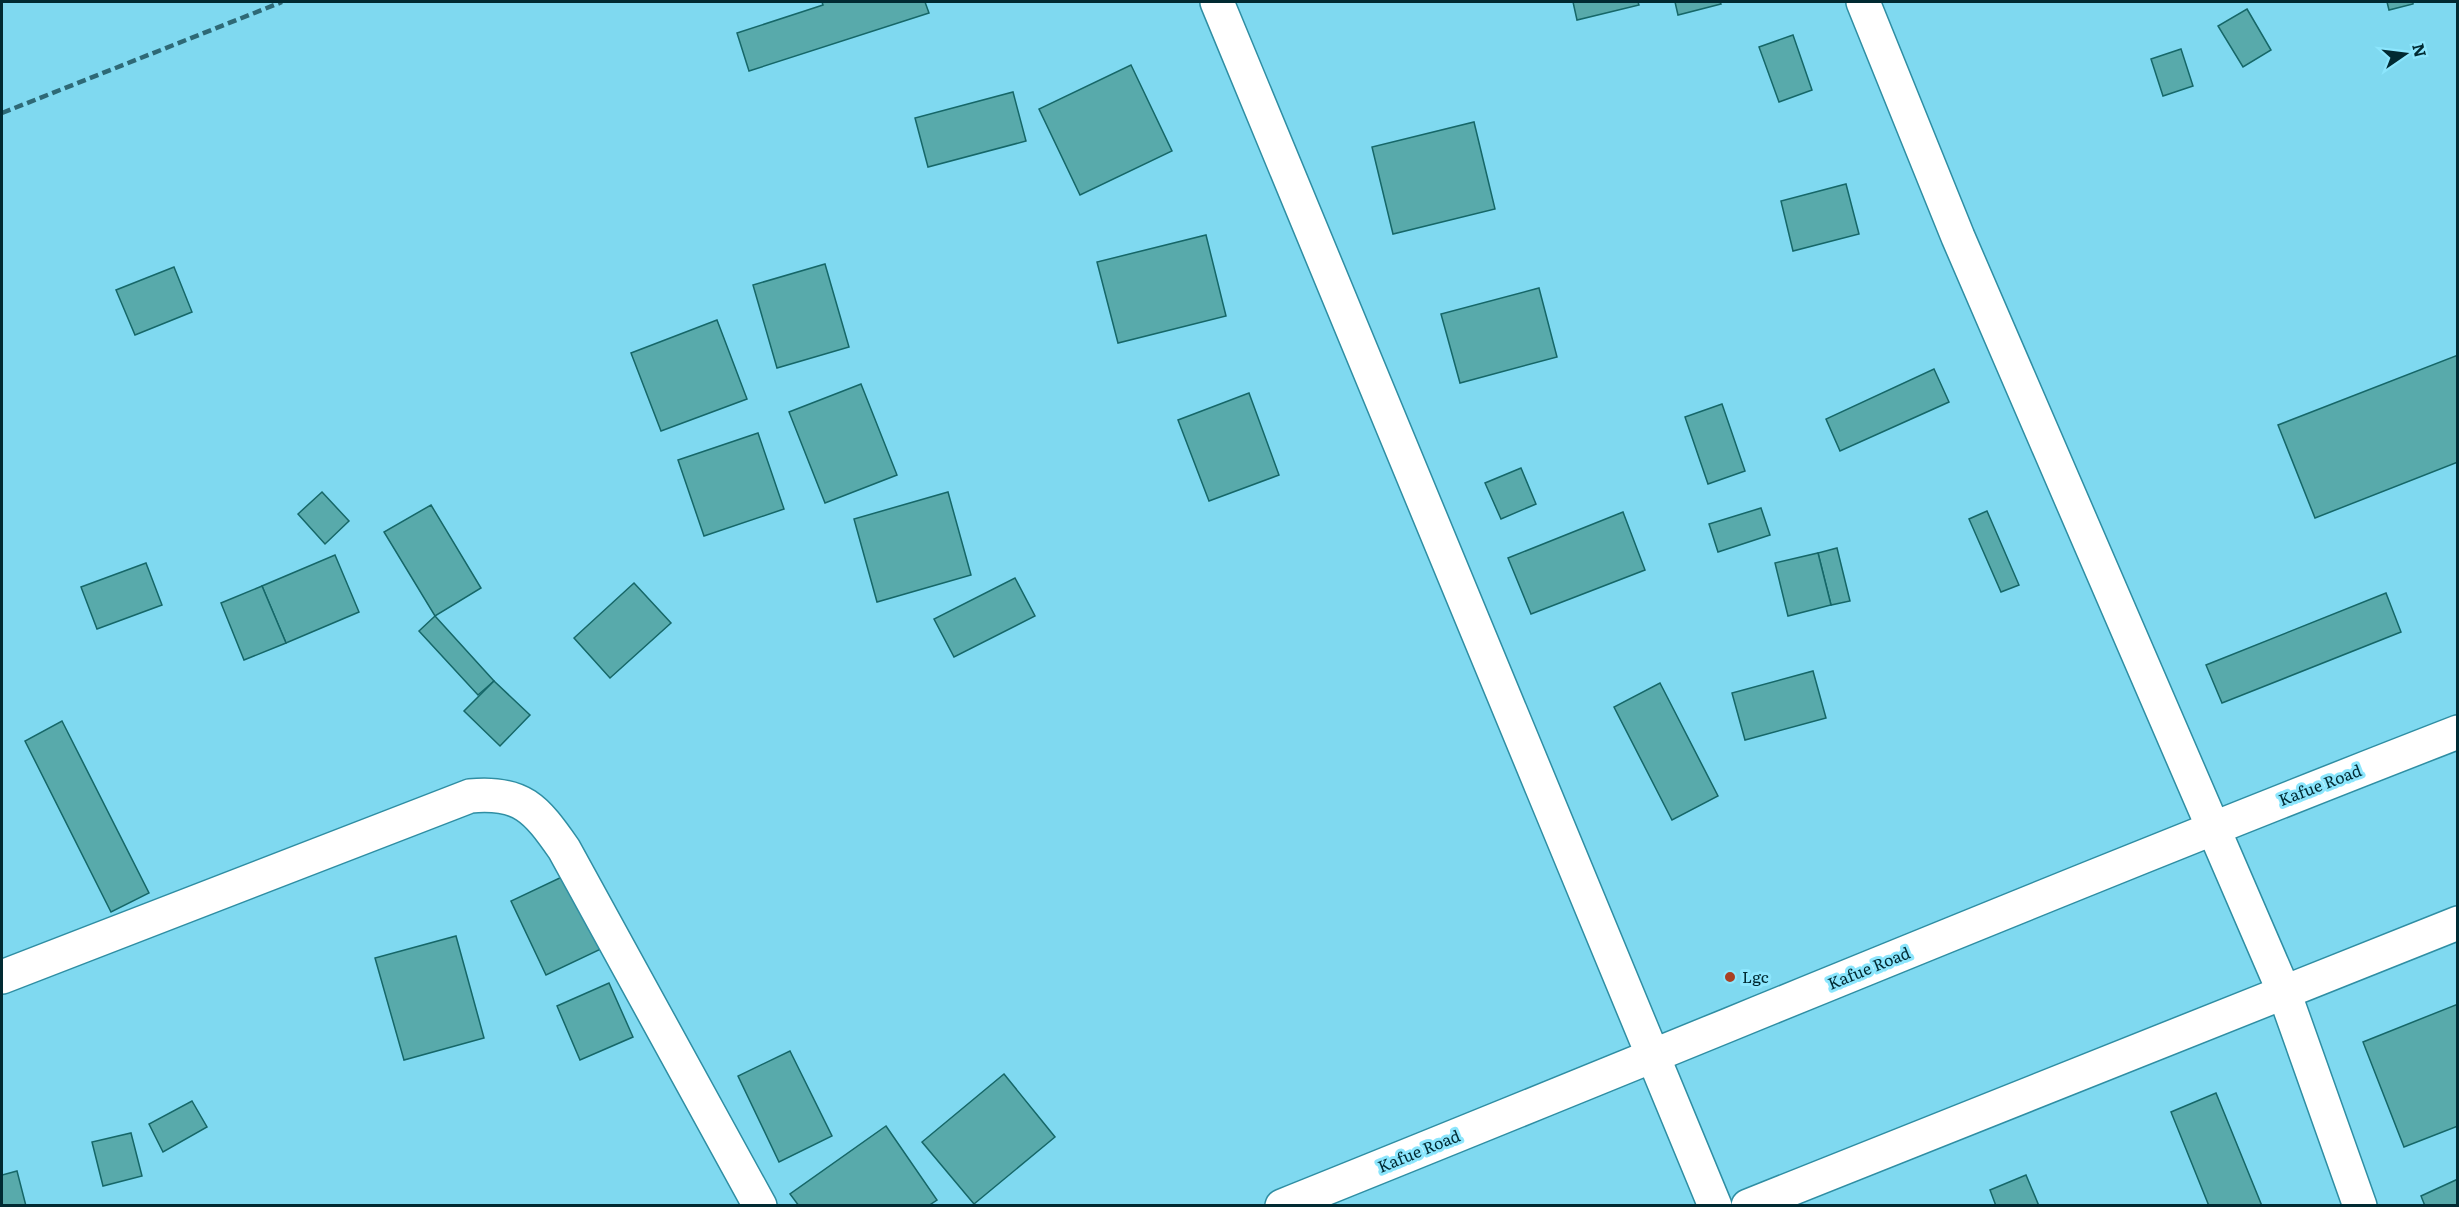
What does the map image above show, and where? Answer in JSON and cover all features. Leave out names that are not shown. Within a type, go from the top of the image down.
[{"type":"main road","points":[[1217,2],[1715,1206]]},
{"type":"main road","points":[[1863,2],[1958,237],[2284,992],[2360,1206]]},
{"type":"main road","name":"Kafue Road","points":[[1282,1206],[1653,1058],[2214,826],[2457,732]]},
{"type":"main road","points":[[2,977],[470,796],[496,794],[520,800],[542,818],[564,849],[760,1206]]},
{"type":"main road","points":[[1748,1206],[2457,923]]},
{"type":"building","points":[[822,2],[925,2],[929,13],[749,71],[737,33],[823,5]]},
{"type":"building","points":[[1573,2],[1638,2],[1639,5],[1577,20]]},
{"type":"building","points":[[1675,2],[1720,2],[1721,4],[1678,15]]},
{"type":"building","points":[[2387,2],[2413,2],[2413,4],[2389,10]]},
{"type":"building","points":[[2247,9],[2271,50],[2243,67],[2218,26]]},
{"type":"building","points":[[1793,35],[1812,90],[1779,102],[1759,47]]},
{"type":"building","points":[[2181,49],[2193,86],[2163,96],[2151,59]]},
{"type":"building","points":[[1131,65],[1172,151],[1080,195],[1039,109]]},
{"type":"building","points":[[1013,92],[1026,141],[928,167],[915,118]]},
{"type":"building","points":[[1474,122],[1495,209],[1393,234],[1372,147]]},
{"type":"building","points":[[1846,184],[1859,234],[1793,251],[1781,201]]},
{"type":"building","points":[[1206,235],[1226,316],[1118,343],[1097,262]]},
{"type":"building","points":[[825,264],[849,347],[777,368],[753,285]]},
{"type":"building","points":[[174,267],[192,312],[135,335],[116,290]]},
{"type":"building","points":[[1539,288],[1557,357],[1460,383],[1441,314]]},
{"type":"building","points":[[717,320],[747,399],[661,431],[631,353]]},
{"type":"building","points":[[2458,355],[2458,462],[2315,518],[2278,425]]},
{"type":"building","points":[[1934,369],[1949,402],[1840,451],[1826,419]]},
{"type":"building","points":[[861,384],[897,475],[825,503],[789,412]]},
{"type":"building","points":[[1249,393],[1279,475],[1209,501],[1178,420]]},
{"type":"building","points":[[1722,404],[1745,471],[1708,484],[1685,417]]},
{"type":"building","points":[[758,433],[784,509],[704,536],[678,460]]},
{"type":"building","points":[[1521,468],[1536,504],[1501,519],[1485,483]]},
{"type":"building","points":[[322,492],[349,521],[325,544],[298,514]]},
{"type":"building","points":[[948,492],[971,575],[877,602],[854,519]]},
{"type":"building","points":[[431,505],[481,588],[435,616],[384,532]]},
{"type":"building","points":[[1761,508],[1770,535],[1718,552],[1709,524]]},
{"type":"building","points":[[1987,511],[2019,585],[2001,592],[1969,519]]},
{"type":"building","points":[[1623,512],[1645,570],[1531,614],[1508,558]]},
{"type":"building","points":[[1837,548],[1850,601],[1831,605],[1818,553]]},
{"type":"building","points":[[1818,553],[1831,605],[1788,616],[1775,563]]},
{"type":"building","points":[[335,555],[359,612],[286,643],[262,586]]},
{"type":"building","points":[[146,563],[162,605],[97,629],[81,587]]},
{"type":"building","points":[[1015,578],[1035,616],[954,657],[934,619]]},
{"type":"building","points":[[634,583],[671,623],[610,678],[574,638]]},
{"type":"building","points":[[262,586],[286,643],[244,660],[221,603]]},
{"type":"building","points":[[2386,593],[2401,632],[2222,703],[2206,665]]},
{"type":"building","points":[[435,616],[494,681],[478,695],[419,631]]},
{"type":"building","points":[[1813,671],[1826,718],[1745,740],[1732,693]]},
{"type":"building","points":[[494,681],[530,715],[500,746],[464,711]]},
{"type":"building","points":[[1660,683],[1718,796],[1672,820],[1614,707]]},
{"type":"building","points":[[62,721],[149,893],[111,912],[25,741]]},
{"type":"building","points":[[566,875],[601,949],[546,975],[511,901]]},
{"type":"building","points":[[456,936],[484,1038],[404,1060],[375,958]]},
{"type":"building","points":[[609,983],[633,1037],[580,1060],[557,1006]]},
{"type":"building","points":[[2458,1004],[2458,1126],[2404,1147],[2363,1042]]},
{"type":"building","points":[[790,1051],[832,1136],[779,1162],[738,1076]]},
{"type":"building","points":[[1004,1074],[1055,1137],[974,1204],[922,1142]]},
{"type":"building","points":[[2216,1093],[2262,1206],[2209,1206],[2171,1112]]},
{"type":"building","points":[[192,1101],[207,1127],[163,1152],[149,1124]]},
{"type":"building","points":[[886,1126],[937,1200],[928,1206],[799,1206],[790,1194]]},
{"type":"building","points":[[131,1133],[142,1176],[103,1186],[92,1142]]},
{"type":"building","points":[[17,1171],[26,1206],[2,1206],[2,1175]]},
{"type":"building","points":[[2026,1175],[2039,1206],[1996,1206],[1990,1190]]},
{"type":"building","points":[[2458,1179],[2458,1206],[2425,1206],[2421,1196]]},
{"type":"railway","points":[[2,113],[282,2]]},
{"type":"place","name":"Lgc","points":[[1730,977]]}]
